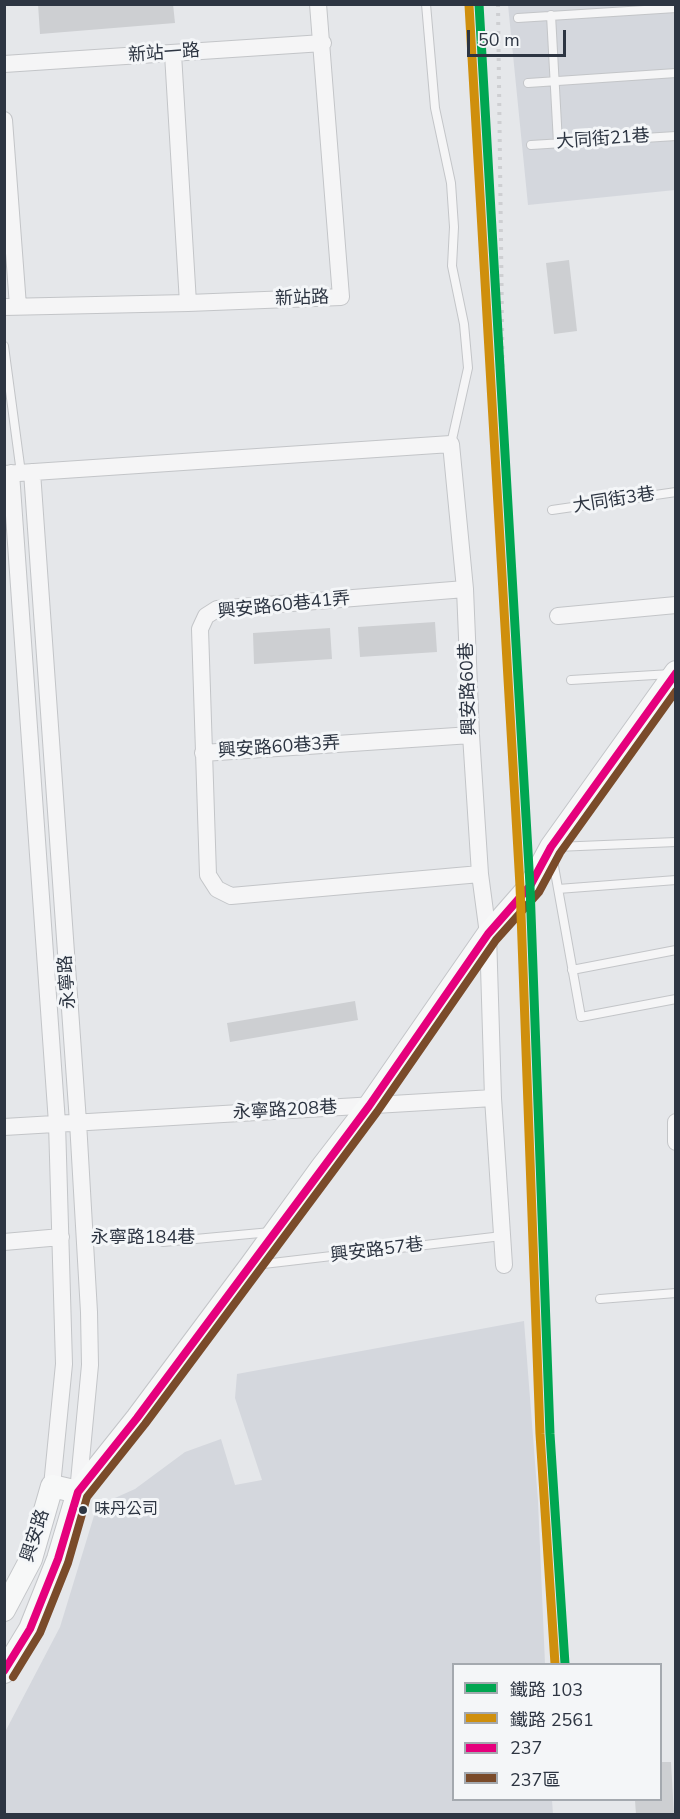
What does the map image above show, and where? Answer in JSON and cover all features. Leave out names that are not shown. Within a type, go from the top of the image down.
[{"type":"street","name":"新站路","points":[[11,307],[341,297],[318,4]]},
{"type":"street","name":"新站一路","points":[[4,64],[322,43]]},
{"type":"street","points":[[173,54],[188,303]]},
{"type":"street","points":[[4,120],[11,307]]},
{"type":"street","points":[[17,473],[452,444]]},
{"type":"street","name":"興安路60巷","points":[[452,444],[465,589],[480,874],[488,934],[493,1098],[504,1265]]},
{"type":"street","name":"永寧路","points":[[17,473],[78,1122],[90,1365],[78,1492]]},
{"type":"street","name":"永寧路","points":[[17,473],[57,1123],[61,1238],[64,1364],[52,1486]]},
{"type":"street","name":"興安路60巷41弄","points":[[203,753],[200,629],[206,616],[217,609],[465,589]]},
{"type":"street","points":[[558,616],[675,605]]},
{"type":"street","name":"興安路","points":[[4,1672],[30,1629],[58,1559],[78,1492],[137,1418],[369,1106],[488,934],[530,886],[551,847],[675,673]]},
{"type":"street","name":"興安路60巷3弄","points":[[471,735],[203,753],[208,875],[217,889],[231,896],[480,874]]},
{"type":"street","name":"永寧路208巷","points":[[4,1127],[493,1098]]},
{"type":"street","points":[[675,1122],[675,1143]]},
{"type":"street","points":[[4,1242],[61,1238]]},
{"type":"street","name":"興安路","points":[[4,1610],[31,1559],[52,1486],[78,1492]]},
{"type":"lane","points":[[426,4],[435,108],[451,183],[454,227],[452,266],[464,324],[468,368],[452,444]]},
{"type":"lane","points":[[518,18],[675,8]]},
{"type":"lane","points":[[550,15],[558,143]]},
{"type":"lane","points":[[528,83],[675,73]]},
{"type":"lane","name":"大同街21巷","points":[[531,145],[675,136]]},
{"type":"lane","points":[[4,346],[17,473]]},
{"type":"lane","name":"大同街3巷","points":[[552,510],[675,492]]},
{"type":"lane","points":[[571,680],[675,673]]},
{"type":"lane","points":[[675,842],[551,847],[581,1017],[675,999]]},
{"type":"lane","points":[[558,889],[675,880]]},
{"type":"lane","points":[[573,970],[675,950]]},
{"type":"lane","name":"永寧路184巷","points":[[84,1239],[161,1237],[163,1242],[274,1232]]},
{"type":"lane","name":"興安路57巷","points":[[251,1265],[502,1236]]},
{"type":"lane","points":[[600,1299],[675,1293]]},
{"type":"shaded area","points":[[508,5],[675,5],[675,190],[528,205]]},
{"type":"shaded area","points":[[524,1321],[538,1501],[545,1663],[452,1663],[452,1801],[552,1801],[553,1814],[5,1814],[5,1732],[60,1627],[97,1506],[135,1489],[185,1452],[221,1439],[235,1485],[262,1480],[235,1398],[237,1374]]},
{"type":"building","points":[[38,4],[173,4],[175,23],[40,34]]},
{"type":"building","points":[[569,260],[577,331],[554,334],[546,263]]},
{"type":"building","points":[[435,622],[437,652],[360,657],[358,627]]},
{"type":"building","points":[[330,628],[332,659],[254,664],[253,633]]},
{"type":"building","points":[[355,1001],[358,1020],[230,1042],[227,1023]]},
{"type":"building","points":[[662,1762],[671,1762],[674,1815],[636,1815],[635,1801],[662,1801]]},
{"type":"railway","points":[[498,4],[503,400]]},
{"type":"rail line","name":"103","points":[[479,4],[530,886],[550,1434],[565,1663]]},
{"type":"rail line","name":"2561","points":[[469,5],[520,886],[540,1434],[555,1663]]},
{"type":"transit line","name":"237","points":[[4,1671],[30,1629],[58,1559],[78,1492],[137,1418],[369,1106],[488,934],[530,886],[551,847],[676,673]]},
{"type":"transit line","name":"237區","points":[[13,1677],[40,1633],[68,1563],[87,1497],[145,1424],[377,1112],[496,940],[539,892],[560,853],[676,691]]},
{"type":"place","name":"味丹公司","points":[[83,1510]]}]
